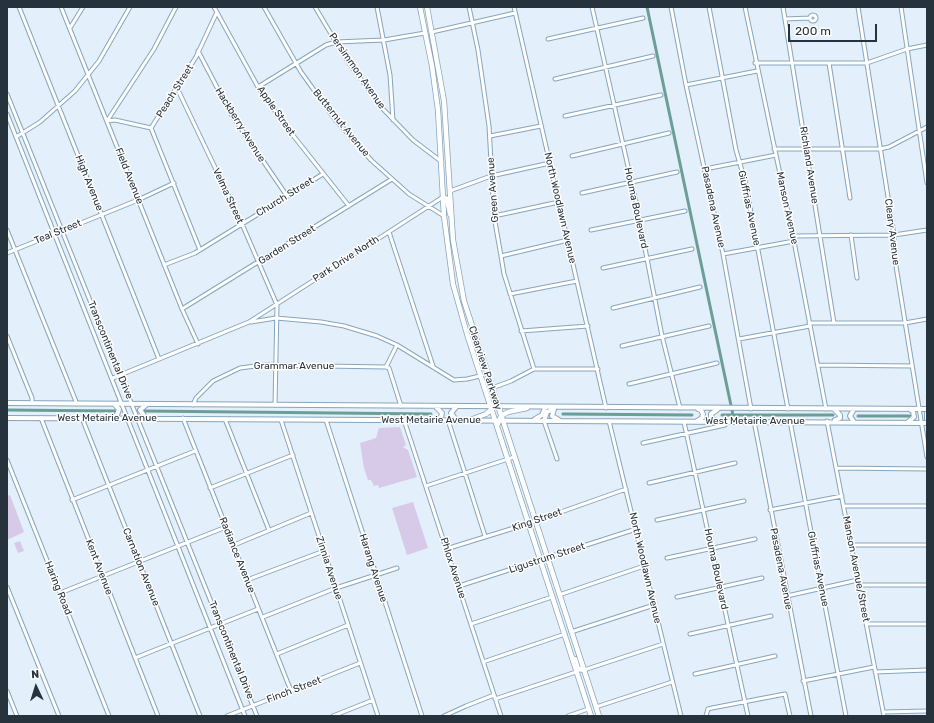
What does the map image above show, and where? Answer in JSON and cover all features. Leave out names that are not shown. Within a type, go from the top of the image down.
[{"type":"highway","name":"Clearview Parkway","points":[[420,7],[436,92],[442,162],[444,216],[453,284],[480,376],[514,457],[599,716]]},
{"type":"highway","name":"Clearview Parkway","points":[[427,7],[444,101],[451,218],[464,301],[496,400],[494,408],[499,419],[497,429],[591,716]]},
{"type":"highway","points":[[423,20],[426,22],[428,31],[432,32]]},
{"type":"highway","points":[[426,33],[429,34],[432,43],[435,45]]},
{"type":"highway","points":[[442,167],[446,190],[450,191]]},
{"type":"highway","points":[[443,197],[447,199],[447,209],[451,218]]},
{"type":"highway","points":[[476,363],[481,365],[484,375],[488,376]]},
{"type":"highway","points":[[470,420],[486,414],[494,408]]},
{"type":"highway","points":[[499,419],[508,412],[527,408]]},
{"type":"highway","points":[[516,489],[524,486]]},
{"type":"highway","points":[[567,640],[571,645],[578,669],[584,670]]},
{"type":"main road","name":"West Metairie Avenue","points":[[7,404],[401,406],[494,408],[927,409]]},
{"type":"main road","points":[[111,404],[118,406],[119,409],[117,415],[111,418]]},
{"type":"main road","points":[[146,418],[142,416],[140,410],[143,406],[150,404]]},
{"type":"main road","points":[[435,407],[442,413],[441,417],[436,420]]},
{"type":"main road","points":[[457,407],[451,413],[457,420]]},
{"type":"main road","points":[[536,408],[540,411],[540,416]]},
{"type":"main road","points":[[530,420],[540,416],[545,408]]},
{"type":"main road","points":[[556,408],[552,416],[559,420]]},
{"type":"main road","points":[[544,421],[547,412],[556,408]]},
{"type":"main road","points":[[692,408],[701,410],[703,414],[702,418],[693,422]]},
{"type":"main road","points":[[720,422],[711,418],[711,414],[724,408]]},
{"type":"main road","points":[[829,421],[837,420],[840,415],[833,409]]},
{"type":"main road","points":[[854,422],[850,416],[855,409]]},
{"type":"main road","points":[[905,423],[911,421],[914,417],[913,411],[908,409]]},
{"type":"main road","points":[[927,413],[927,419]]},
{"type":"main road","name":"West Metairie Avenue","points":[[7,418],[82,417],[281,420],[499,419],[544,421],[829,421],[927,423]]},
{"type":"street","name":"High Avenue","points":[[19,7],[159,359]]},
{"type":"street","name":"Field Avenue","points":[[61,7],[164,265],[198,344]]},
{"type":"street","points":[[70,28],[83,7]]},
{"type":"street","points":[[16,137],[40,122],[59,107],[89,75],[114,37],[130,7]]},
{"type":"street","points":[[107,121],[154,49],[176,7]]},
{"type":"street","name":"Apple Street","points":[[214,7],[258,87],[288,129],[349,206]]},
{"type":"street","name":"Butternut Avenue","points":[[264,7],[296,63],[334,118],[371,160],[392,179],[427,206],[444,216]]},
{"type":"street","name":"Persimmon Avenue","points":[[314,7],[360,80],[413,140],[442,162]]},
{"type":"street","points":[[377,7],[391,83],[394,120]]},
{"type":"street","name":"Green Avenue","points":[[469,7],[482,71],[490,136],[494,216],[501,256],[510,294],[534,369]]},
{"type":"street","name":"North Woodlawn Avenue","points":[[514,7],[606,408]]},
{"type":"street","name":"Houma Boulevard","points":[[592,7],[640,221],[662,336],[680,408]]},
{"type":"street","name":"Pasadena Avenue","points":[[671,7],[686,85],[723,254],[752,408]]},
{"type":"street","name":"Giuffrias Avenue","points":[[709,7],[722,78],[758,247],[788,409]]},
{"type":"street","name":"Manson Avenue","points":[[745,7],[755,63],[793,236],[826,409]]},
{"type":"street","name":"Richland Avenue","points":[[783,7],[834,323]]},
{"type":"street","name":"Cleary Avenue","points":[[858,7],[894,235],[895,260],[927,457]]},
{"type":"street","points":[[901,7],[927,183]]},
{"type":"street","name":"Peach Street","points":[[107,121],[115,120],[151,128],[177,88],[198,51],[216,12]]},
{"type":"street","points":[[432,32],[515,13]]},
{"type":"street","points":[[548,39],[643,18]]},
{"type":"street","points":[[785,19],[810,18]]},
{"type":"street","points":[[258,87],[326,45],[336,42],[384,40],[426,33]]},
{"type":"street","points":[[755,63],[867,63],[908,49],[927,45]]},
{"type":"street","name":"Hackberry Avenue","points":[[198,51],[231,114],[287,196]]},
{"type":"street","points":[[555,80],[653,56]]},
{"type":"street","points":[[829,63],[850,198]]},
{"type":"street","points":[[686,85],[757,71]]},
{"type":"street","name":"Velma Street","points":[[177,88],[242,224],[277,305]]},
{"type":"street","name":"Transcontinental Drive","points":[[7,94],[257,716]]},
{"type":"street","points":[[565,116],[661,95]]},
{"type":"street","name":"Transcontinental Drive","points":[[7,114],[113,378],[127,418],[245,716]]},
{"type":"street","points":[[9,120],[16,117]]},
{"type":"street","points":[[490,136],[541,126]]},
{"type":"street","points":[[774,149],[880,149],[927,127]]},
{"type":"street","points":[[151,128],[200,250]]},
{"type":"street","points":[[572,156],[669,133]]},
{"type":"street","points":[[704,169],[776,156]]},
{"type":"street","points":[[450,191],[492,176],[550,163]]},
{"type":"street","points":[[582,193],[677,172]]},
{"type":"street","name":"Church Street","points":[[164,265],[200,250],[323,174]]},
{"type":"street","name":"Garden Street","points":[[182,309],[392,179]]},
{"type":"street","name":"Teal Street","points":[[7,253],[138,200],[174,183]]},
{"type":"street","name":"Park Drive North","points":[[249,322],[443,197]]},
{"type":"street","points":[[494,216],[559,202]]},
{"type":"street","points":[[591,230],[685,211]]},
{"type":"street","points":[[7,230],[77,404]]},
{"type":"street","points":[[793,236],[894,235],[927,230]]},
{"type":"street","points":[[388,232],[433,366]]},
{"type":"street","points":[[851,235],[857,278]]},
{"type":"street","points":[[501,256],[568,240]]},
{"type":"street","points":[[723,254],[794,241]]},
{"type":"street","points":[[603,268],[692,249]]},
{"type":"street","points":[[510,294],[577,281]]},
{"type":"street","points":[[613,308],[700,287]]},
{"type":"street","points":[[275,405],[277,305]]},
{"type":"street","points":[[113,378],[249,322],[276,318],[321,322],[344,326],[377,336],[397,345],[454,380],[480,376]]},
{"type":"street","points":[[739,339],[774,333],[810,324],[905,323],[927,319]]},
{"type":"street","points":[[522,331],[588,326]]},
{"type":"street","points":[[622,346],[709,326]]},
{"type":"street","points":[[7,336],[32,398],[32,403]]},
{"type":"street","points":[[397,345],[386,367],[389,368],[401,406]]},
{"type":"street","points":[[629,384],[717,363]]},
{"type":"street","points":[[818,365],[912,366]]},
{"type":"street","name":"Grammar Avenue","points":[[193,405],[203,390],[220,376],[240,368],[276,366],[386,367]]},
{"type":"street","points":[[492,388],[511,381],[534,369],[598,369]]},
{"type":"street","name":"Kent Avenue","points":[[41,417],[72,500],[158,716]]},
{"type":"street","name":"Carnation Avenue","points":[[82,417],[200,716]]},
{"type":"street","name":"Radiance Avenue","points":[[183,418],[291,691]]},
{"type":"street","points":[[225,419],[270,530]]},
{"type":"street","name":"Zinnia Avenue","points":[[281,420],[378,716]]},
{"type":"street","name":"Harang Avenue","points":[[326,420],[422,716]]},
{"type":"street","name":"Phlox Avenue","points":[[404,420],[501,716]]},
{"type":"street","points":[[447,420],[485,536]]},
{"type":"street","points":[[544,421],[557,459]]},
{"type":"street","name":"North Woodlawn Avenue","points":[[608,421],[636,529],[681,716]]},
{"type":"street","name":"Pasadena Avenue","points":[[754,421],[811,716]]},
{"type":"street","name":"Giuffrias Avenue","points":[[790,421],[846,716]]},
{"type":"street","name":"Manson Avenue/Street","points":[[829,421],[883,714]]},
{"type":"street","name":"Houma Boulevard","points":[[684,422],[748,716]]},
{"type":"street","points":[[643,443],[725,425]]},
{"type":"street","points":[[72,500],[195,451]]},
{"type":"street","points":[[210,488],[292,455]]},
{"type":"street","points":[[426,486],[514,457]]},
{"type":"street","name":"Haring Road","points":[[7,460],[109,716]]},
{"type":"street","points":[[649,483],[735,463]]},
{"type":"street","points":[[837,468],[927,469]]},
{"type":"street","name":"King Street","points":[[446,549],[527,524],[626,489]]},
{"type":"street","points":[[770,510],[842,496]]},
{"type":"street","points":[[657,520],[744,501]]},
{"type":"street","points":[[844,506],[927,506]]},
{"type":"street","points":[[234,545],[311,513]]},
{"type":"street","points":[[60,593],[226,527]]},
{"type":"street","name":"Ligustrum Street","points":[[459,586],[636,529]]},
{"type":"street","points":[[667,558],[755,539]]},
{"type":"street","points":[[851,545],[927,545]]},
{"type":"street","points":[[247,580],[324,551]]},
{"type":"street","points":[[559,595],[644,566]]},
{"type":"street","points":[[263,617],[336,588],[397,568]]},
{"type":"street","points":[[677,597],[762,578]]},
{"type":"street","points":[[787,596],[858,580]]},
{"type":"street","points":[[859,585],[927,585]]},
{"type":"street","points":[[7,588],[59,716]]},
{"type":"street","points":[[471,624],[552,597]]},
{"type":"street","points":[[571,632],[654,605]]},
{"type":"street","points":[[135,658],[258,609]]},
{"type":"street","points":[[690,634],[770,616]]},
{"type":"street","points":[[867,624],[927,624]]},
{"type":"street","points":[[276,654],[348,625]]},
{"type":"street","points":[[483,662],[565,634]]},
{"type":"street","points":[[584,670],[663,644]]},
{"type":"street","points":[[696,674],[775,656]]},
{"type":"street","name":"Finch Street","points":[[226,716],[360,663]]},
{"type":"street","points":[[803,680],[874,667]]},
{"type":"street","points":[[875,672],[927,670]]},
{"type":"street","points":[[444,716],[466,706],[576,672]]},
{"type":"street","points":[[596,707],[672,682]]},
{"type":"street","points":[[7,691],[17,716]]},
{"type":"street","points":[[706,715],[708,709],[786,694],[790,716]]},
{"type":"street","points":[[335,716],[373,700]]},
{"type":"street","points":[[568,716],[588,709]]},
{"type":"street","points":[[883,714],[927,711]]},
{"type":"shaded area","points":[[400,427],[406,445],[403,447],[408,450],[417,477],[379,488],[378,485],[374,486],[371,480],[368,480],[364,468],[360,443],[376,438],[379,428]]},
{"type":"shaded area","points":[[10,495],[24,532],[7,540],[7,496]]},
{"type":"shaded area","points":[[413,502],[428,548],[407,555],[392,508]]},
{"type":"shaded area","points":[[20,541],[24,551],[18,553],[14,543]]},
{"type":"waterway","points":[[647,7],[733,415]]},
{"type":"waterway","points":[[7,410],[116,411]]},
{"type":"waterway","points":[[143,411],[431,414]]},
{"type":"waterway","points":[[563,414],[692,415]]},
{"type":"waterway","points":[[722,415],[833,415]]},
{"type":"waterway","points":[[858,416],[911,416]]}]
